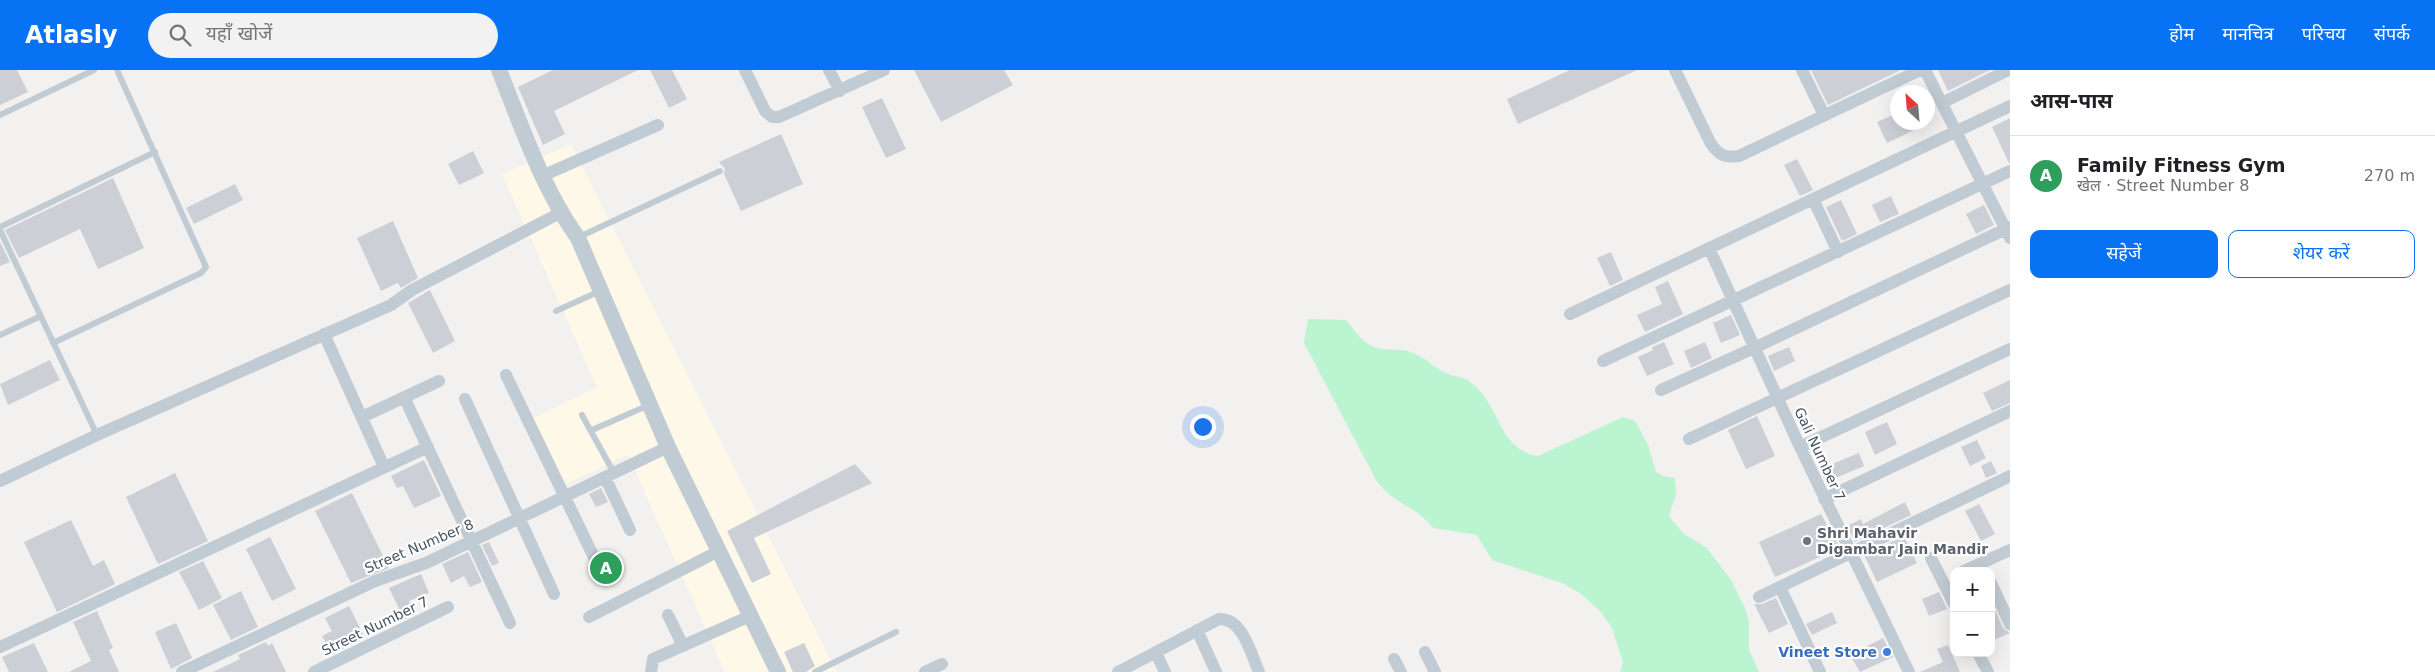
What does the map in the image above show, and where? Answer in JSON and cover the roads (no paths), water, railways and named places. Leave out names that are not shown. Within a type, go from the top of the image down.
[{"type":"street","points":[[499,70],[542,176],[560,213],[578,238],[668,447],[778,672]]},
{"type":"street","points":[[745,70],[765,111],[772,117],[778,117],[840,91],[884,70]]},
{"type":"street","points":[[829,70],[840,91]]},
{"type":"street","points":[[1675,70],[1711,144],[1718,154],[1727,158],[1739,156],[1920,70]]},
{"type":"street","points":[[1802,70],[1824,115]]},
{"type":"street","points":[[1661,390],[2009,231],[1925,70]]},
{"type":"street","points":[[1942,103],[2008,70]]},
{"type":"street","points":[[1570,314],[2010,106]]},
{"type":"street","points":[[542,176],[658,125]]},
{"type":"street","points":[[1603,361],[2010,171]]},
{"type":"street","points":[[1813,199],[1838,252]]},
{"type":"street","points":[[0,481],[97,435],[391,305],[412,290],[560,213]]},
{"type":"street","name":"Gali Number 7","points":[[1709,248],[1824,498],[1909,672]]},
{"type":"street","points":[[1689,439],[2010,290]]},
{"type":"street","points":[[324,334],[384,467]]},
{"type":"street","points":[[1800,447],[2010,350]]},
{"type":"street","points":[[506,376],[602,574]]},
{"type":"street","points":[[362,417],[439,381]]},
{"type":"street","points":[[404,397],[510,623]]},
{"type":"street","points":[[465,399],[494,461],[517,518],[554,594]]},
{"type":"street","points":[[1824,498],[2010,411]]},
{"type":"street","points":[[0,647],[428,447]]},
{"type":"street","name":"Street Number 8","points":[[182,672],[375,581],[426,563],[668,447]]},
{"type":"street","points":[[610,475],[630,530]]},
{"type":"street","points":[[1759,597],[2010,476]]},
{"type":"street","points":[[1984,567],[2010,550]]},
{"type":"street","points":[[589,617],[719,551]]},
{"type":"street","points":[[1931,558],[1948,578]]},
{"type":"street","points":[[1780,587],[1820,672]]},
{"type":"street","points":[[1995,592],[2010,624]]},
{"type":"street","name":"Street Number 7","points":[[314,672],[448,607]]},
{"type":"street","points":[[668,615],[683,646]]},
{"type":"street","points":[[651,672],[653,660],[750,616]]},
{"type":"street","points":[[1118,672],[1219,619],[1227,619],[1234,622],[1260,672]]},
{"type":"street","points":[[1197,630],[1216,672]]},
{"type":"street","points":[[1425,652],[1435,672]]},
{"type":"street","points":[[1156,653],[1165,672]]},
{"type":"street","points":[[1980,657],[1988,672]]},
{"type":"street","points":[[1394,659],[1401,672]]},
{"type":"street","points":[[924,672],[942,664]]},
{"type":"lane","points":[[0,115],[94,70]]},
{"type":"lane","points":[[53,343],[204,270],[206,263],[117,70]]},
{"type":"lane","points":[[97,435],[0,228],[155,152]]},
{"type":"lane","points":[[578,238],[720,171]]},
{"type":"lane","points":[[556,311],[601,291]]},
{"type":"lane","points":[[0,334],[41,316]]},
{"type":"lane","points":[[592,430],[650,404]]},
{"type":"lane","points":[[582,415],[592,430],[610,475]]},
{"type":"lane","points":[[815,672],[896,632]]},
{"type":"place","name":"Shri Mahavir Digambar Jain Mandir","points":[[1807,541]]},
{"type":"place","name":"Family Fitness Gym","points":[[606,568]]},
{"type":"place","name":"Vineet Store","points":[[1887,652]]}]
